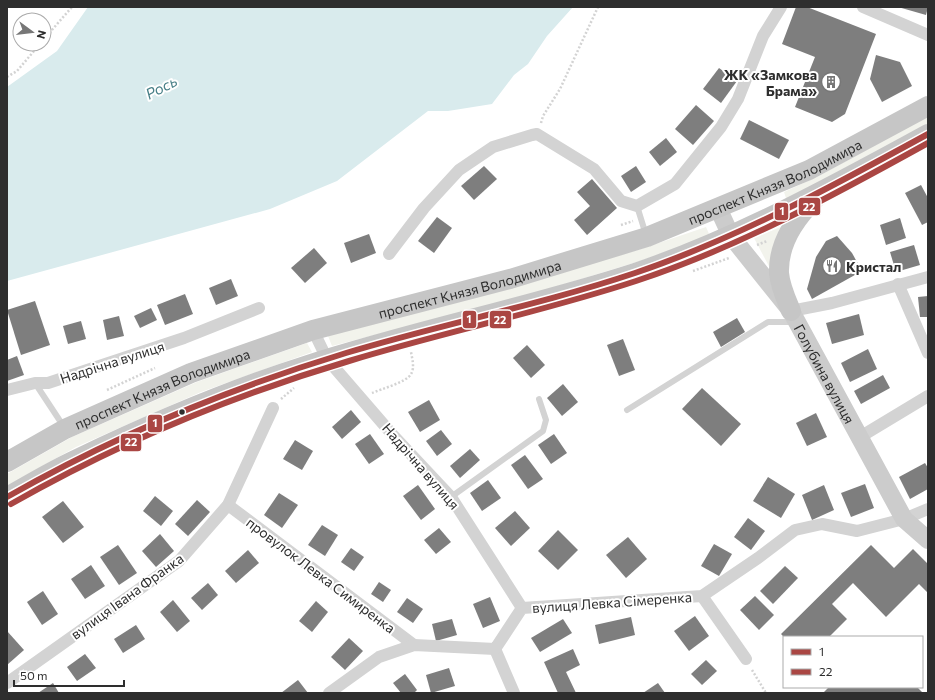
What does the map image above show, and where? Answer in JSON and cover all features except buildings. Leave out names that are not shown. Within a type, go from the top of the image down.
[{"type":"main road","name":"проспект Князя Володимира","points":[[7,462],[65,429],[191,373],[313,330],[510,279],[644,228],[718,208],[810,170],[928,106]]},
{"type":"main road","name":"проспект Князя Володимира","points":[[7,497],[75,460],[196,405],[328,359],[516,308],[635,272],[732,236],[822,192],[928,134]]},
{"type":"main road","points":[[794,316],[784,292],[779,273],[781,252],[789,230],[804,210],[822,192]]},
{"type":"street","points":[[389,254],[424,208],[459,170],[492,147],[538,134],[594,169],[621,201],[637,206],[675,184],[721,127],[738,99],[763,36],[780,7]]},
{"type":"street","points":[[863,7],[928,35]]},
{"type":"street","name":"Голубина вулиця","points":[[718,208],[732,236],[794,316],[904,519],[928,540]]},
{"type":"street","points":[[794,316],[898,284],[928,277]]},
{"type":"street","points":[[898,284],[928,353]]},
{"type":"street","name":"Надрічна вулиця","points":[[7,390],[35,383],[48,384],[184,338],[260,308]]},
{"type":"street","name":"Надрічна вулиця","points":[[313,330],[328,359],[391,433],[451,497],[522,608]]},
{"type":"street","points":[[860,437],[928,396]]},
{"type":"street","name":"вулиця Івана Франка","points":[[7,683],[179,561],[228,505],[273,408]]},
{"type":"street","name":"провулок Левка Симиренка","points":[[228,505],[414,645]]},
{"type":"street","name":"вулиця Левка Сімеренка","points":[[495,649],[522,608],[702,596],[758,558],[795,530],[822,524],[857,531],[904,519],[928,509]]},
{"type":"street","points":[[702,596],[746,659]]},
{"type":"street","points":[[329,693],[379,657],[414,645],[495,649],[514,693]]},
{"type":"lane","points":[[637,206],[644,228]]},
{"type":"lane","points":[[627,410],[768,322],[794,316]]},
{"type":"lane","points":[[35,383],[65,429]]},
{"type":"lane","points":[[451,497],[543,431],[546,420],[539,399]]},
{"type":"path","points":[[52,30],[72,7]]},
{"type":"path","points":[[538,134],[542,116],[560,89],[598,7]]},
{"type":"path","points":[[7,77],[17,70],[33,52]]},
{"type":"path","points":[[614,228],[644,228]]},
{"type":"path","points":[[361,397],[406,379],[412,373],[413,366],[410,351]]},
{"type":"path","points":[[273,408],[296,387]]},
{"type":"path","points":[[746,659],[766,693]]},
{"type":"shaded area","points":[[928,116],[928,124],[787,201],[784,192],[817,177]]},
{"type":"shaded area","points":[[783,226],[772,272],[754,238]]},
{"type":"shaded area","points":[[706,227],[710,236],[640,261],[522,297],[332,346],[328,336],[638,250]]},
{"type":"shaded area","points":[[307,343],[312,352],[201,392],[76,447],[7,486],[7,474],[72,437],[197,382]]},
{"type":"water","name":"Рось","points":[[88,7],[573,7],[547,36],[528,64],[514,75],[492,104],[448,111],[428,111],[337,181],[270,209],[7,281],[7,87],[57,51]]},
{"type":"transit line","name":"1","points":[[7,497],[47,475],[130,434],[215,398],[258,382],[346,353],[563,295],[635,273],[673,259],[711,244],[821,192],[928,134]]},
{"type":"transit line","name":"22","points":[[11,504],[51,482],[134,441],[261,390],[349,361],[601,292],[674,267],[712,252],[785,219],[928,143]]},
{"type":"place","name":"ЖК «Замкова Брама»","points":[[831,82]]},
{"type":"place","name":"Кристал","points":[[832,266]]}]
